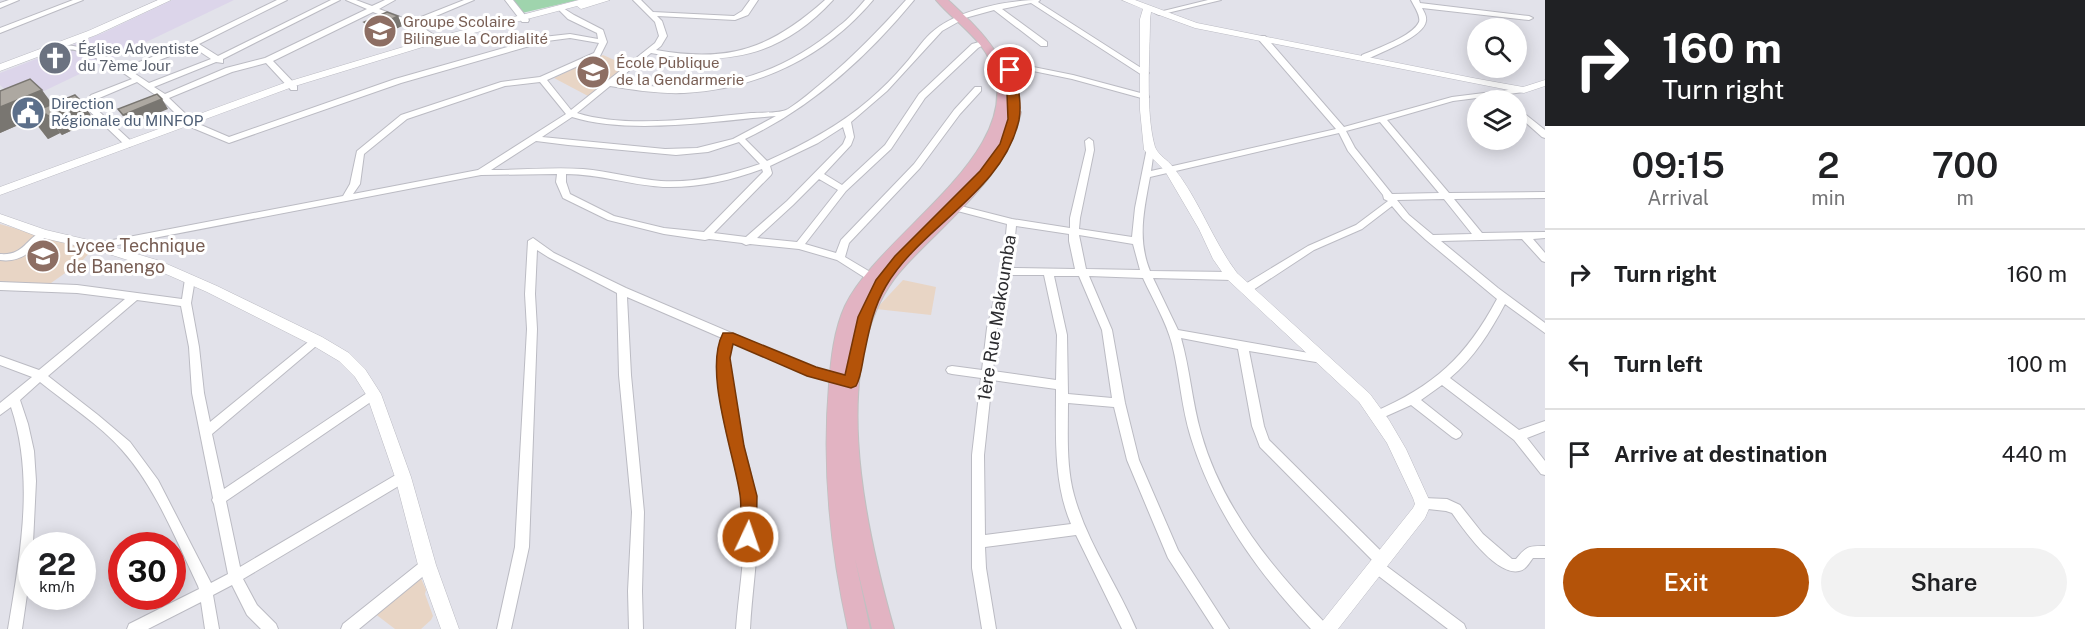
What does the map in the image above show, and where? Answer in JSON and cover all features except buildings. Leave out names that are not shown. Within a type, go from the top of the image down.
[{"type":"main road","points":[[0,68],[166,0]]},
{"type":"main road","points":[[942,0],[964,17],[1007,63],[1014,94],[1014,119],[1005,145],[984,174],[946,204]]},
{"type":"main road","points":[[859,629],[844,569],[835,492],[844,381],[875,280],[900,259],[979,162],[995,140],[1002,118],[1004,100],[996,60],[952,0]]},
{"type":"main road","points":[[844,381],[857,522],[883,629]]},
{"type":"street","points":[[0,6],[15,0]]},
{"type":"street","points":[[0,31],[79,0]]},
{"type":"street","points":[[126,70],[194,44],[283,0]]},
{"type":"street","points":[[149,86],[217,58],[336,0]]},
{"type":"street","points":[[351,0],[411,24],[436,40]]},
{"type":"street","points":[[164,97],[229,70],[268,60],[391,0]]},
{"type":"street","points":[[411,24],[470,0]]},
{"type":"street","points":[[509,0],[524,18]]},
{"type":"street","points":[[388,56],[590,0]]},
{"type":"street","points":[[0,191],[292,86],[436,40],[605,0]]},
{"type":"street","points":[[481,172],[571,114],[651,51],[663,36],[653,14],[637,0]]},
{"type":"street","points":[[653,14],[735,18],[745,14],[754,0]]},
{"type":"street","points":[[651,51],[687,57],[738,54],[765,46],[793,32],[830,0]]},
{"type":"street","points":[[610,84],[637,90],[669,92],[716,87],[756,78],[796,62],[827,43],[869,0]]},
{"type":"street","points":[[536,138],[674,153],[707,150],[741,140],[758,133],[847,67],[910,0]]},
{"type":"street","points":[[1127,0],[1149,4],[1159,13],[1195,25],[1488,83],[1545,91]]},
{"type":"street","points":[[1159,13],[1217,0]]},
{"type":"street","points":[[97,246],[481,172],[586,172],[662,184],[692,184],[765,164],[829,132],[883,92],[929,39],[944,26],[964,17],[1034,1],[1145,73]]},
{"type":"street","points":[[1365,57],[1416,31],[1423,18],[1417,3],[1529,18]]},
{"type":"street","points":[[1149,4],[1145,19],[1145,97],[1150,150],[1149,175],[1137,241],[1146,275],[1173,333],[1194,427],[1217,492],[1251,550],[1280,587],[1321,629]]},
{"type":"street","points":[[996,9],[1044,44]]},
{"type":"street","points":[[346,198],[355,184],[360,153],[404,117],[504,84],[542,80],[597,54],[603,42],[600,32],[571,17],[563,10]]},
{"type":"street","points":[[50,49],[74,47],[126,70],[164,97],[186,123],[229,140],[398,81],[546,39],[570,36],[603,42]]},
{"type":"street","points":[[1262,38],[1342,130],[1351,149],[1390,200],[1429,238],[1503,298],[1545,328]]},
{"type":"street","points":[[799,246],[843,189],[888,147],[922,96],[975,46],[983,43]]},
{"type":"street","points":[[194,44],[217,58],[229,70]]},
{"type":"street","points":[[268,60],[292,86]]},
{"type":"street","points":[[1007,63],[1073,77],[1145,97]]},
{"type":"street","points":[[129,144],[87,105],[94,97],[138,79]]},
{"type":"street","points":[[542,80],[571,114],[594,120],[639,123],[785,113]]},
{"type":"street","points":[[1488,83],[1495,90]]},
{"type":"street","points":[[1521,90],[1545,83]]},
{"type":"street","points":[[840,258],[844,242],[917,166],[957,112],[978,89]]},
{"type":"street","points":[[1149,175],[1342,130],[1452,99],[1467,97]]},
{"type":"street","points":[[1382,119],[1479,236]]},
{"type":"street","points":[[1527,119],[1545,135]]},
{"type":"street","points":[[746,242],[790,203],[849,141],[846,120]]},
{"type":"street","points":[[705,237],[768,173],[765,164],[741,140]]},
{"type":"street","points":[[1089,141],[1090,150],[1075,218],[1074,231],[1078,260],[1107,330],[1119,403],[1133,460],[1153,512],[1173,554],[1222,629]]},
{"type":"street","points":[[1150,150],[1170,169],[1205,229],[1218,259],[1232,276],[1354,386],[1378,415],[1419,491],[1423,504]]},
{"type":"street","points":[[562,172],[564,191],[576,203],[627,222],[705,237],[799,246],[840,258],[875,280]]},
{"type":"street","points":[[818,174],[843,189]]},
{"type":"street","points":[[1246,289],[1311,248],[1359,227],[1390,200],[1545,195]]},
{"type":"street","points":[[946,204],[1012,222],[1137,241]]},
{"type":"street","points":[[0,218],[43,234],[97,246],[190,279],[317,341],[344,357],[360,373],[374,394],[404,477],[427,565],[450,629]]},
{"type":"street","name":"1ère Rue Makoumba","points":[[990,629],[983,599],[979,542],[978,454],[992,328],[1007,271],[1012,222]]},
{"type":"street","points":[[0,257],[10,259],[19,256],[43,234]]},
{"type":"street","points":[[1524,235],[1545,260]]},
{"type":"street","points":[[1429,238],[1545,235]]},
{"type":"street","points":[[504,629],[522,547],[532,329],[530,294],[533,241],[551,255],[622,291],[728,336],[844,381]]},
{"type":"street","points":[[1007,271],[1232,276]]},
{"type":"street","points":[[1049,273],[1062,335],[1061,392],[1065,483],[1069,503],[1129,629]]},
{"type":"street","points":[[190,279],[186,303],[206,432],[216,474],[218,500],[235,577],[252,610],[271,629]]},
{"type":"street","points":[[0,286],[77,289],[186,303]]},
{"type":"street","points":[[622,291],[625,375],[638,512],[634,591],[636,629]]},
{"type":"street","points":[[0,410],[133,298]]},
{"type":"street","points":[[1378,415],[1413,400],[1443,379],[1479,342],[1503,298]]},
{"type":"street","points":[[1173,333],[1322,359]]},
{"type":"street","points":[[728,336],[723,352],[724,370],[750,505],[743,629]]},
{"type":"street","points":[[206,432],[317,341]]},
{"type":"street","points":[[1243,345],[1258,426],[1264,443],[1379,564],[1459,629]]},
{"type":"street","points":[[0,360],[39,375],[126,446],[154,484],[192,556],[207,592],[212,629]]},
{"type":"street","points":[[952,370],[987,374],[1119,403]]},
{"type":"street","points":[[1443,379],[1518,436],[1545,470]]},
{"type":"street","points":[[218,500],[374,394]]},
{"type":"street","points":[[14,399],[25,429],[28,507],[26,556],[15,629]]},
{"type":"street","points":[[1413,400],[1456,434]]},
{"type":"street","points":[[1518,436],[1545,426]]},
{"type":"street","points":[[134,629],[235,577],[404,477]]},
{"type":"street","points":[[1327,629],[1423,504]]},
{"type":"street","points":[[1423,504],[1447,505],[1456,509],[1478,538],[1509,566],[1519,565],[1530,552],[1545,552]]},
{"type":"street","points":[[979,542],[1080,529]]},
{"type":"street","points":[[348,629],[427,565]]},
{"type":"shaded area","points":[[172,0],[234,0],[19,103],[0,85],[0,73],[103,33]]},
{"type":"shaded area","name":"École Publique de la Gendarmerie","points":[[603,55],[628,66],[588,96],[554,78]]},
{"type":"shaded area","name":"Lycee Technique de Banengo","points":[[0,224],[92,250],[81,262],[51,283],[0,283]]},
{"type":"shaded area","points":[[903,280],[936,287],[931,315],[876,309]]},
{"type":"shaded area","points":[[420,576],[433,616],[421,629],[395,629],[374,613]]},
{"type":"green space","points":[[513,0],[578,0],[522,13]]},
{"type":"place","name":"Groupe Scolaire Bilingue la Cordialité","points":[[380,31]]},
{"type":"place","name":"Église Adventiste du 7ème Jour","points":[[55,58]]},
{"type":"place","name":"École Publique de la Gendarmerie","points":[[593,72]]},
{"type":"place","name":"Direction Régionale du MINFOP","points":[[28,113]]},
{"type":"place","name":"Lycee Technique de Banengo","points":[[43,256]]},
{"type":"route","points":[[748,537],[749,496],[736,446],[722,358],[728,336],[813,372],[851,382],[864,317],[868,304],[881,283],[900,259],[984,174],[1005,145],[1014,119],[1014,94],[1010,70]]}]
